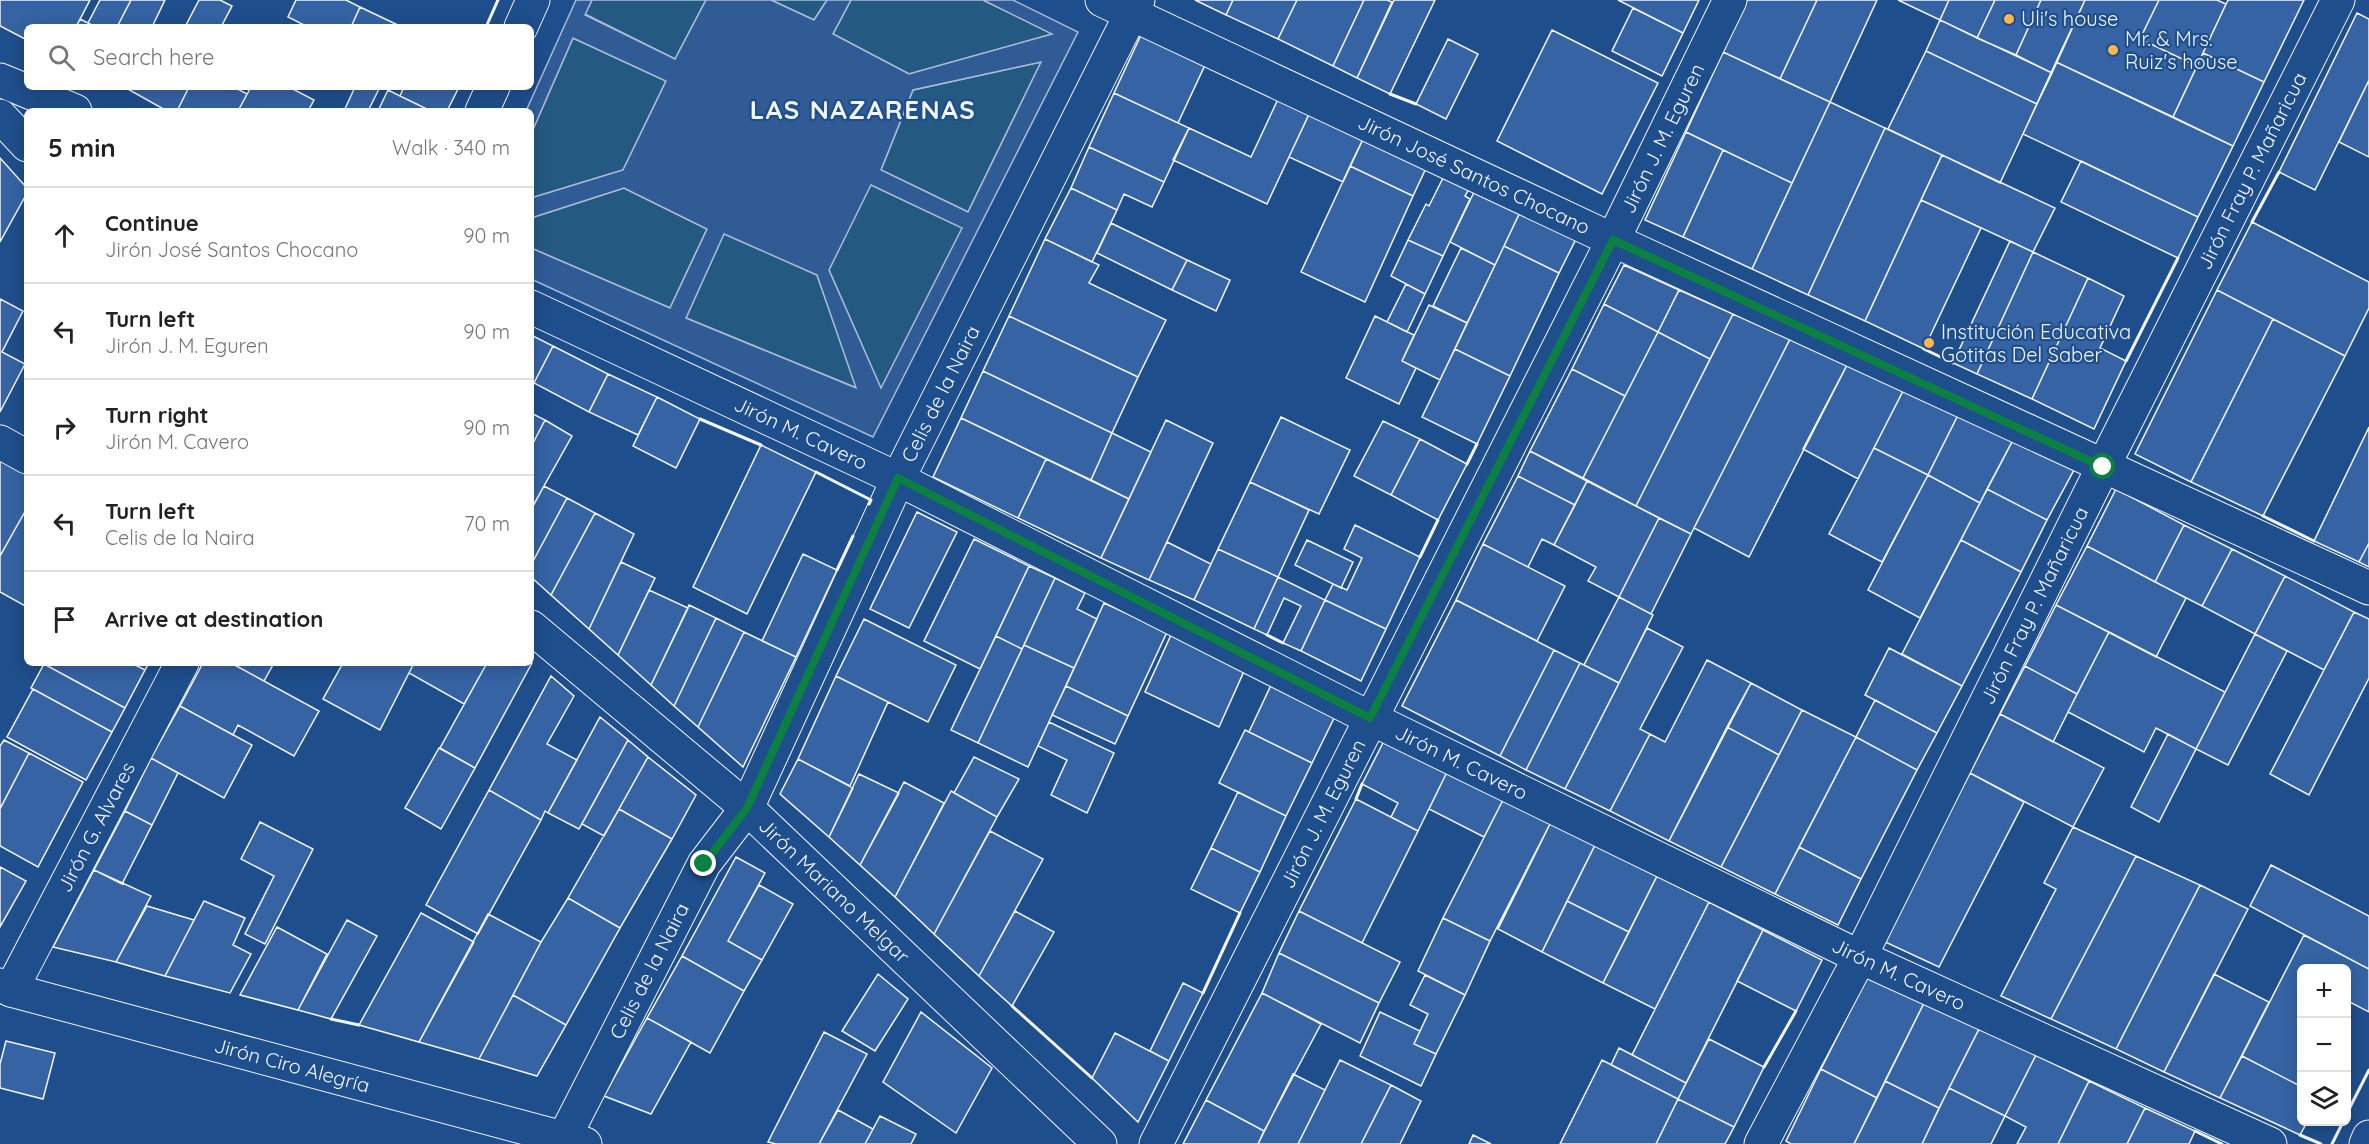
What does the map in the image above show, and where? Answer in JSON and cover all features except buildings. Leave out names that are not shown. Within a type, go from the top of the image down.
[{"type":"street","points":[[521,24],[533,0]]},
{"type":"street","name":"Jirón José Santos Chocano","points":[[1102,0],[1135,7],[1613,240],[2369,588]]},
{"type":"street","name":"Jirón J. M. Eguren","points":[[1156,1144],[1613,240],[1730,0]]},
{"type":"street","name":"Jirón Fray P. Mañaricua","points":[[1761,1144],[1860,957],[2338,0]]},
{"type":"street","name":"Celis de la Naira","points":[[573,1142],[704,864],[747,808],[898,478],[1135,7]]},
{"type":"street","points":[[0,80],[24,90]]},
{"type":"street","points":[[24,90],[68,108]]},
{"type":"street","points":[[483,108],[492,90]]},
{"type":"street","points":[[0,116],[24,142]]},
{"type":"street","name":"Jirón M. Cavero","points":[[534,308],[898,478],[1370,718],[1860,957],[2270,1144]]},
{"type":"street","points":[[0,442],[24,455]]},
{"type":"street","name":"Jirón Mariano Melgar","points":[[534,630],[747,808],[1100,1144]]},
{"type":"street","name":"Jirón G. Alvares","points":[[6,988],[180,666]]},
{"type":"street","name":"Jirón Ciro Alegría","points":[[6,988],[573,1142]]},
{"type":"street","points":[[2366,1144],[2369,1137]]},
{"type":"shaded area","points":[[576,0],[592,0],[585,15],[675,59],[706,0],[771,0],[814,20],[827,0],[851,0],[833,34],[909,74],[1052,34],[983,0],[1013,0],[1078,32],[873,437],[534,280],[534,249],[670,308],[707,229],[624,188],[534,217],[534,197],[623,170],[666,81],[573,38],[534,127],[534,108],[527,108]],"holes":[[[1041,62],[968,212],[881,170],[913,90]],[[871,185],[962,228],[881,388],[829,270]],[[724,234],[817,275],[856,388],[686,318]]]},
{"type":"shaded area","points":[[592,0],[706,0],[675,59],[585,14]]},
{"type":"shaded area","points":[[771,0],[827,0],[814,20]]},
{"type":"shaded area","points":[[851,0],[983,0],[1053,34],[909,74],[833,34]]},
{"type":"shaded area","points":[[573,38],[666,81],[623,170],[534,197],[534,127]]},
{"type":"shaded area","points":[[1041,62],[968,212],[881,170],[913,90]]},
{"type":"shaded area","points":[[870,184],[963,228],[881,389],[829,270]]},
{"type":"shaded area","points":[[624,188],[707,229],[670,308],[534,249],[534,217]]},
{"type":"shaded area","points":[[724,233],[817,275],[857,388],[686,318]]},
{"type":"wall","points":[[487,24],[498,0]]},
{"type":"wall","points":[[1390,94],[1416,104]]},
{"type":"wall","points":[[2252,222],[2279,172]]},
{"type":"wall","points":[[2126,361],[2178,258]]},
{"type":"wall","points":[[1924,349],[1953,363]]},
{"type":"wall","points":[[700,419],[761,445]]},
{"type":"wall","points":[[1467,464],[1477,444]]},
{"type":"wall","points":[[816,472],[871,500],[869,504]]},
{"type":"wall","points":[[2263,516],[2314,541]]},
{"type":"wall","points":[[1420,557],[1438,520]]},
{"type":"wall","points":[[837,570],[853,536]]},
{"type":"wall","points":[[1267,635],[1283,643]]},
{"type":"wall","points":[[1356,799],[1362,784]]},
{"type":"wall","points":[[1203,993],[1240,913]]},
{"type":"wall","points":[[1012,1006],[1092,1078]]},
{"type":"wall","points":[[1764,1067],[1796,1011]]},
{"type":"wall","points":[[331,1019],[359,1025]]},
{"type":"wall","points":[[2351,1105],[2369,1070]]},
{"type":"wall","points":[[2332,1144],[2341,1126]]},
{"type":"wall","points":[[2195,1131],[2222,1144]]},
{"type":"wall","points":[[2300,1135],[2321,1144]]},
{"type":"place","name":"Uli's house","points":[[2009,19]]},
{"type":"place","name":"Mr. & Mrs. Ruiz's house","points":[[2113,50]]},
{"type":"place","name":"Institución Educativa Gotitas Del Saber","points":[[1929,343]]},
{"type":"district","name":"LAS NAZARENAS","points":[[863,110]]},
{"type":"route","points":[[704,864],[747,808],[898,478],[1370,718],[1613,240],[2103,467]]}]
